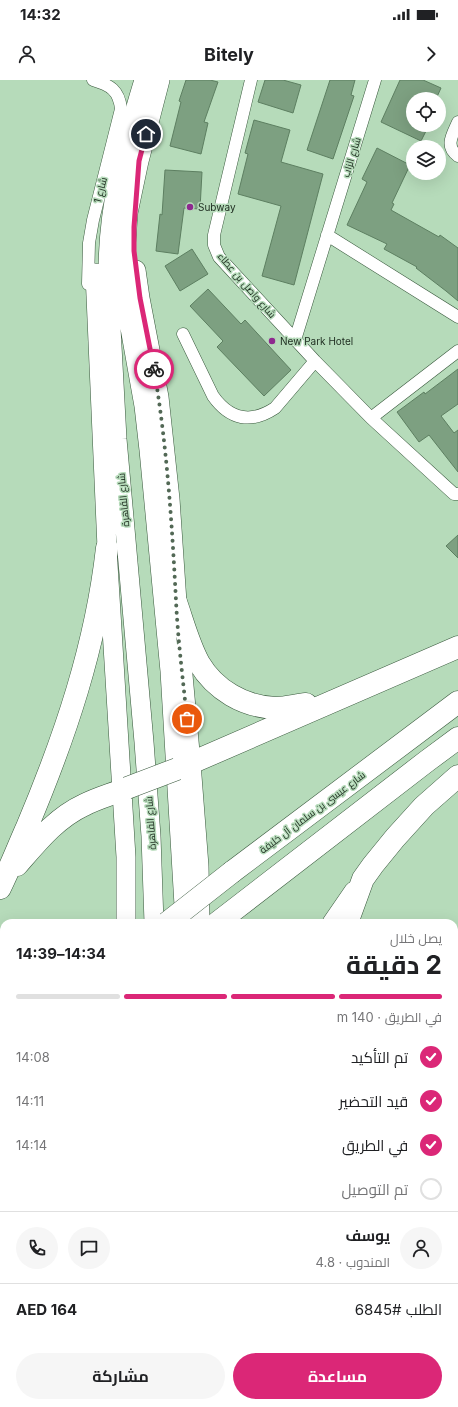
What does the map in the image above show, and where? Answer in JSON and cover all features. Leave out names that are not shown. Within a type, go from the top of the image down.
[{"type":"highway","points":[[1,885],[47,778],[73,707],[95,628],[107,548]]},
{"type":"highway","points":[[176,602],[193,650],[199,662],[206,673],[226,692],[250,703],[276,708],[337,698]]},
{"type":"highway","points":[[1,885],[43,834],[56,823],[84,804],[184,766],[337,698],[458,647]]},
{"type":"highway","name":"شارع عيسى بن سلمان آل خليفة","points":[[172,919],[232,872],[458,702]]},
{"type":"highway","points":[[222,919],[458,738]]},
{"type":"highway","points":[[348,919],[362,879],[410,821],[439,792],[458,776]]},
{"type":"main road","name":"شارع القاهرة","points":[[144,80],[129,129],[112,212],[108,252],[108,272],[117,439],[151,836],[154,919]]},
{"type":"main road","points":[[160,80],[139,161],[128,213],[125,257],[129,322],[144,406],[149,450],[170,672],[185,919]]},
{"type":"main road","points":[[139,161],[134,227],[136,275],[159,397],[170,499],[184,766],[198,866],[200,919]]},
{"type":"main road","points":[[112,212],[102,233],[96,256],[95,279],[107,548],[124,789],[126,919]]},
{"type":"main road","points":[[335,919],[362,879]]},
{"type":"street","name":"شارع 1","points":[[93,80],[106,84],[115,92],[119,97],[121,109],[95,208],[89,243],[88,289],[97,316]]},
{"type":"street","name":"شارع واصل بن عطاء","points":[[251,80],[214,235],[214,245],[219,257],[295,340],[371,418],[454,494],[458,494]]},
{"type":"street","name":"شارع الزاب","points":[[295,340],[375,80]]},
{"type":"street","points":[[458,122],[450,141],[453,153],[458,156]]},
{"type":"street","points":[[327,235],[458,318]]},
{"type":"street","points":[[183,334],[213,396],[219,405],[227,412],[236,416],[246,418],[256,417],[266,414],[275,408],[315,361]]},
{"type":"street","points":[[371,418],[458,351]]},
{"type":"building","points":[[186,80],[210,80],[218,82],[204,122],[208,123],[201,154],[170,146],[181,102],[179,101]]},
{"type":"building","points":[[265,80],[283,80],[301,85],[293,113],[258,102]]},
{"type":"building","points":[[330,80],[355,80],[351,95],[354,96],[333,159],[307,150]]},
{"type":"building","points":[[400,80],[423,80],[441,88],[439,92],[406,92],[406,132],[426,132],[422,140],[381,122]]},
{"type":"building","points":[[254,120],[290,130],[281,162],[323,174],[294,285],[262,276],[281,206],[238,194],[248,154],[245,153]]},
{"type":"building","points":[[377,148],[406,163],[406,173],[392,203],[394,204],[391,210],[439,237],[440,235],[458,248],[458,301],[416,268],[417,267],[384,249],[387,244],[347,225],[367,182],[362,179]]},
{"type":"building","points":[[165,170],[202,172],[200,209],[184,208],[178,254],[156,251],[160,214],[162,215]]},
{"type":"building","points":[[192,249],[208,274],[180,291],[165,266]]},
{"type":"building","points":[[208,289],[241,324],[245,320],[291,370],[264,396],[217,347],[223,341],[190,306]]},
{"type":"building","points":[[458,369],[458,404],[441,416],[454,433],[458,430],[458,472],[429,435],[419,442],[397,412],[424,392],[425,394]]},
{"type":"building","points":[[458,535],[458,558],[446,546]]},
{"type":"way so far","points":[[154,369],[159,397],[170,499],[176,602],[187,719]]},
{"type":"place","name":"Subway","points":[[190,207]]},
{"type":"place","name":"New Park Hotel","points":[[272,341]]},
{"type":"route","points":[[146,134],[139,161],[139,179],[134,227],[134,251],[136,275],[154,369]]}]
